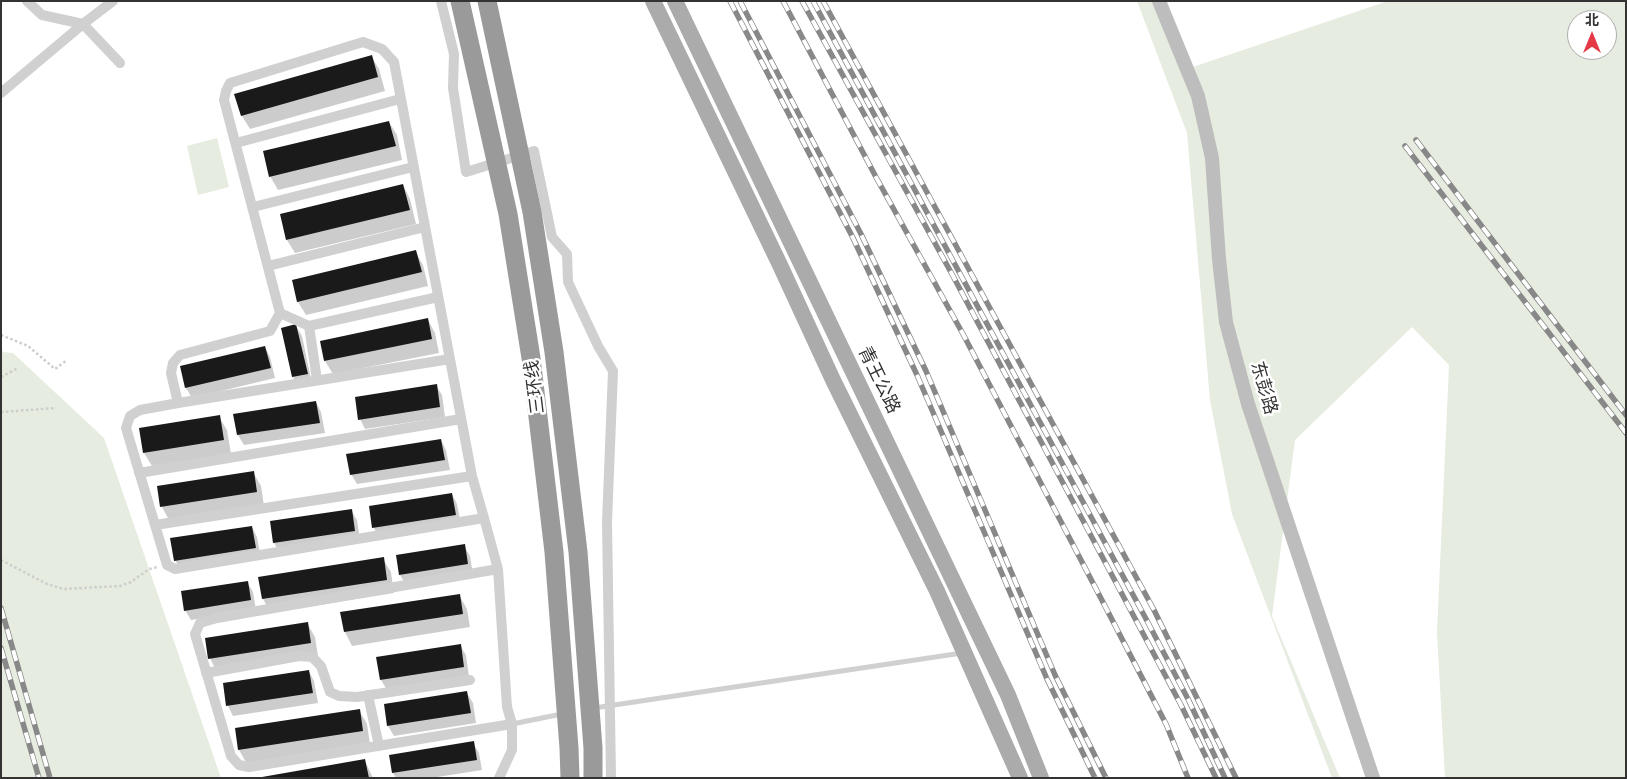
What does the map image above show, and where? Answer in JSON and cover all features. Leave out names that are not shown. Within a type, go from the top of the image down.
[{"type":"highway","name":"三环线","points":[[460,1],[508,214],[531,358],[554,552],[570,778]]},
{"type":"highway","name":"三环线","points":[[487,1],[532,212],[554,352],[578,552],[593,748],[593,778]]},
{"type":"main road","points":[[654,1],[965,653],[1020,778]]},
{"type":"main road","name":"青王公路","points":[[675,1],[1008,695],[1041,778]]},
{"type":"street","points":[[27,1],[42,15],[83,24],[120,63]]},
{"type":"street","points":[[1,93],[83,24],[114,1]]},
{"type":"street","points":[[441,1],[454,54],[453,88],[466,172],[534,151],[552,237],[568,254],[568,282],[598,346],[613,371],[607,522],[611,778]]},
{"type":"street","name":"东彭路","points":[[1159,1],[1198,96],[1212,158],[1219,259],[1226,322],[1248,404],[1373,778]]},
{"type":"street","points":[[178,403],[171,373],[173,363],[180,355],[270,331],[280,313],[224,100],[230,83],[353,44],[363,42],[382,49],[394,62],[472,476],[498,569],[508,707],[512,724],[512,750],[498,778]]},
{"type":"street","points":[[236,143],[400,99]]},
{"type":"street","points":[[253,207],[413,167]]},
{"type":"street","points":[[268,266],[425,228]]},
{"type":"street","points":[[280,313],[309,326],[438,297]]},
{"type":"street","points":[[309,326],[317,380]]},
{"type":"street","points":[[450,359],[140,410],[130,416],[126,428],[166,565],[174,569],[484,518]]},
{"type":"street","points":[[139,473],[461,419]]},
{"type":"street","points":[[155,525],[472,476]]},
{"type":"street","points":[[498,569],[226,616],[200,623],[195,634],[231,756],[239,764],[249,767],[512,724]]},
{"type":"street","points":[[206,673],[299,656],[312,658],[321,666],[330,692],[339,696],[368,695],[470,680]]},
{"type":"street","points":[[368,695],[378,746]]},
{"type":"lane","points":[[580,711],[965,653]]},
{"type":"lane","points":[[512,724],[570,713]]},
{"type":"path","points":[[1,335],[28,346],[55,369],[67,360]]},
{"type":"path","points":[[1,377],[18,368]]},
{"type":"path","points":[[1,412],[56,408]]},
{"type":"path","points":[[1,560],[47,584],[63,589],[120,586],[131,582],[149,569],[166,565]]},
{"type":"shaded area","points":[[1137,1],[1160,1],[1187,69],[1388,1],[1626,1],[1626,778],[1445,778],[1437,632],[1449,365],[1412,327],[1295,440],[1272,616],[1340,778],[1332,778],[1232,514],[1210,400],[1187,133]]},
{"type":"shaded area","points":[[217,138],[229,187],[198,195],[187,146]]},
{"type":"shaded area","points":[[1,348],[3,352],[13,353],[104,438],[221,778],[1,778]]},
{"type":"building","points":[[372,55],[378,77],[241,116],[234,94]]},
{"type":"building","points":[[389,121],[396,146],[269,177],[263,151]]},
{"type":"building","points":[[403,184],[410,210],[286,240],[280,214]]},
{"type":"building","points":[[416,250],[422,272],[297,302],[292,280]]},
{"type":"building","points":[[428,318],[432,339],[324,361],[320,341]]},
{"type":"building","points":[[296,324],[308,374],[292,377],[281,328]]},
{"type":"building","points":[[265,346],[271,368],[185,388],[180,366]]},
{"type":"building","points":[[437,384],[440,407],[358,420],[355,397]]},
{"type":"building","points":[[316,401],[320,423],[237,435],[233,414]]},
{"type":"building","points":[[220,415],[224,440],[143,453],[139,428]]},
{"type":"building","points":[[441,439],[445,460],[350,475],[346,454]]},
{"type":"building","points":[[254,471],[257,492],[160,507],[157,486]]},
{"type":"building","points":[[452,493],[456,515],[372,528],[369,506]]},
{"type":"building","points":[[352,509],[355,531],[273,543],[270,521]]},
{"type":"building","points":[[252,526],[256,548],[174,561],[170,538]]},
{"type":"building","points":[[465,544],[468,564],[399,575],[396,555]]},
{"type":"building","points":[[384,557],[387,580],[262,599],[258,577]]},
{"type":"building","points":[[248,581],[251,600],[184,611],[181,591]]},
{"type":"building","points":[[460,594],[463,614],[344,632],[340,612]]},
{"type":"building","points":[[308,622],[311,643],[208,659],[205,638]]},
{"type":"building","points":[[461,644],[464,667],[380,680],[376,657]]},
{"type":"building","points":[[309,670],[313,693],[226,706],[223,683]]},
{"type":"building","points":[[467,691],[471,713],[387,726],[384,704]]},
{"type":"building","points":[[360,709],[363,731],[238,750],[235,728]]},
{"type":"building","points":[[474,741],[477,760],[392,773],[389,755]]},
{"type":"building","points":[[365,759],[369,778],[262,778],[262,777]]},
{"type":"railway","points":[[730,1],[853,238],[917,375],[1047,679],[1095,778]]},
{"type":"railway","points":[[740,1],[861,234],[926,371],[1055,675],[1106,778]]},
{"type":"railway","points":[[783,1],[877,179],[963,334],[1106,608],[1166,724],[1188,778]]},
{"type":"railway","points":[[802,1],[953,276],[1181,705],[1216,778]]},
{"type":"railway","points":[[813,1],[1145,617],[1189,701],[1225,778]]},
{"type":"railway","points":[[823,1],[1154,610],[1236,778]]},
{"type":"railway","points":[[1416,140],[1626,415]]},
{"type":"railway","points":[[1405,146],[1626,433]]},
{"type":"railway","points":[[1,608],[50,778]]},
{"type":"railway","points":[[1,648],[39,778]]}]
